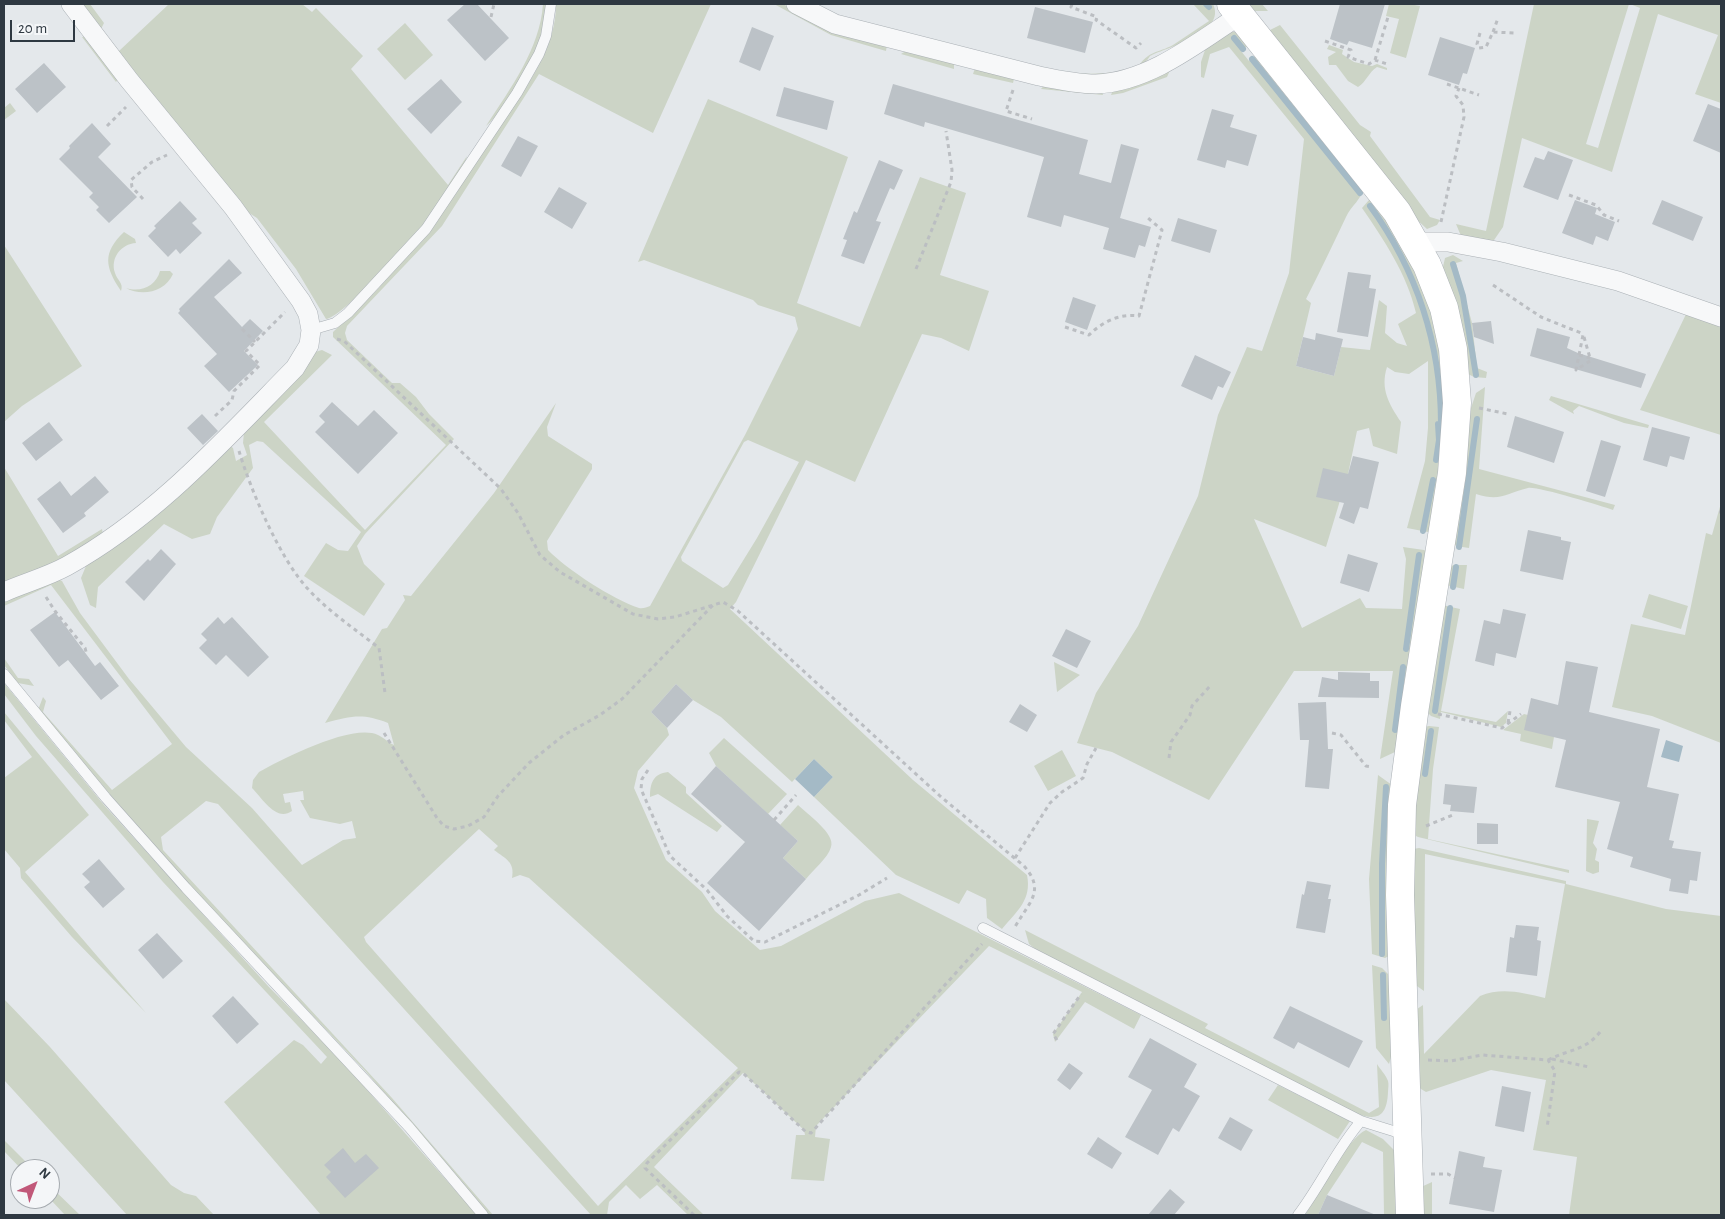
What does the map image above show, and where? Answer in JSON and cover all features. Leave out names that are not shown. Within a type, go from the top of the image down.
[{"type":"street","points":[[4,592],[66,566],[117,534],[176,488],[303,358],[309,345],[311,330],[308,314],[299,298],[234,207],[129,80],[71,4]]},
{"type":"street","points":[[796,4],[835,24],[1039,76],[1096,84],[1121,81],[1164,63],[1235,10],[1380,188],[1416,242],[1438,291],[1448,326],[1453,349],[1457,404],[1452,473],[1415,706],[1402,805],[1400,895],[1410,1215]]},
{"type":"street","points":[[1416,242],[1448,242],[1502,252],[1618,281],[1721,317]]},
{"type":"lane","points":[[311,330],[335,323],[348,313],[386,275],[430,222],[530,73],[546,36],[551,4]]},
{"type":"lane","points":[[4,674],[106,798],[186,888],[409,1127],[483,1215]]},
{"type":"lane","points":[[988,930],[1361,1121],[1407,1135]]},
{"type":"lane","points":[[1298,1215],[1309,1201],[1344,1141],[1361,1121]]},
{"type":"path","points":[[491,17],[494,4]]},
{"type":"path","points":[[1072,4],[1071,7],[1097,16],[1096,20],[1136,48],[1141,43]]},
{"type":"path","points":[[1326,41],[1351,50],[1348,57],[1369,64],[1375,60],[1388,17]]},
{"type":"path","points":[[1480,33],[1477,44],[1479,48],[1486,47],[1498,18]]},
{"type":"path","points":[[1493,32],[1514,33]]},
{"type":"path","points":[[1375,60],[1387,64]]},
{"type":"path","points":[[1447,84],[1479,95]]},
{"type":"path","points":[[1441,220],[1464,117],[1463,106],[1456,96],[1459,88]]},
{"type":"path","points":[[107,126],[134,100]]},
{"type":"path","points":[[1009,100],[1006,111],[1032,119]]},
{"type":"path","points":[[916,269],[951,182],[952,170],[946,131]]},
{"type":"path","points":[[143,199],[132,187],[131,180],[152,162],[174,150]]},
{"type":"path","points":[[1569,195],[1596,205],[1604,215],[1619,221]]},
{"type":"path","points":[[1065,327],[1089,335],[1103,323],[1112,319],[1132,315],[1139,316],[1162,230],[1148,218]]},
{"type":"path","points":[[1493,285],[1541,317],[1579,331],[1583,335],[1590,358],[1593,359],[1576,370],[1583,335]]},
{"type":"path","points":[[215,416],[232,400],[234,391],[260,365],[246,351],[299,298]]},
{"type":"path","points":[[242,329],[255,342]]},
{"type":"path","points":[[311,330],[344,341],[501,489],[518,513],[540,555],[560,572],[633,614],[658,619],[675,618],[723,602],[738,611],[940,796],[1015,858],[1031,874],[1036,889],[1007,940]]},
{"type":"path","points":[[1579,355],[1590,358]]},
{"type":"path","points":[[1484,408],[1508,414]]},
{"type":"path","points":[[231,433],[236,441],[259,506],[292,568],[307,589],[330,610],[379,648],[385,693]]},
{"type":"path","points":[[42,590],[55,611],[85,648],[87,655]]},
{"type":"path","points":[[384,733],[437,818],[444,826],[454,829],[468,826],[484,817],[498,796],[529,763],[564,735],[600,715],[622,699],[715,604]]},
{"type":"path","points":[[1169,758],[1171,742],[1190,715],[1192,706],[1210,686]]},
{"type":"path","points":[[1508,724],[1510,711]]},
{"type":"path","points":[[1441,714],[1502,728],[1521,714]]},
{"type":"path","points":[[1332,734],[1341,734],[1366,766],[1372,767]]},
{"type":"path","points":[[1015,858],[1050,804],[1062,792],[1083,778],[1087,764],[1096,748]]},
{"type":"path","points":[[648,770],[642,779],[640,789],[670,856],[707,890],[727,916],[754,941],[765,942],[859,895],[887,878]]},
{"type":"path","points":[[774,820],[796,795]]},
{"type":"path","points":[[1429,826],[1453,815]]},
{"type":"path","points":[[694,1215],[645,1168],[647,1162],[739,1072],[743,1073],[806,1132],[810,1132],[988,930]]},
{"type":"path","points":[[1057,1040],[1053,1034],[1082,992],[1092,984]]},
{"type":"path","points":[[1550,1060],[1591,1044],[1600,1032]]},
{"type":"path","points":[[1405,1059],[1451,1060],[1482,1055],[1550,1060],[1589,1067]]},
{"type":"path","points":[[1547,1128],[1555,1071],[1550,1060]]},
{"type":"path","points":[[1432,1174],[1448,1174],[1455,1178]]},
{"type":"shaded area","points":[[76,4],[90,4],[104,23],[101,29],[119,51],[169,4],[302,4],[312,12],[316,8],[363,56],[351,69],[448,185],[467,156],[465,163],[441,202],[418,233],[361,293],[347,306],[326,319],[296,269],[257,218],[246,211]]},
{"type":"shaded area","points":[[543,4],[546,4],[544,27],[533,57],[511,96],[486,126],[514,83],[530,53],[541,21]]},
{"type":"shaded area","points":[[556,4],[711,4],[653,133],[539,74],[442,226],[347,326],[345,333],[347,340],[392,383],[400,383],[416,397],[429,414],[454,439],[365,534],[357,546],[364,564],[385,584],[364,616],[304,576],[326,543],[338,550],[348,551],[361,532],[263,442],[257,441],[249,445],[253,468],[217,517],[210,534],[192,539],[164,524],[98,587],[96,608],[90,605],[81,578],[86,566],[157,515],[229,445],[233,448],[236,461],[247,455],[243,443],[244,432],[315,352],[322,350],[332,355],[264,422],[365,530],[446,445],[333,337],[333,332],[375,292],[418,244],[521,95],[540,63],[550,40]]},
{"type":"shaded area","points":[[774,4],[783,4],[823,26],[887,44],[886,51],[831,35]]},
{"type":"shaded area","points":[[1193,4],[1213,4],[1215,14],[1211,23],[1204,31],[1193,38],[1150,56],[1138,69],[1121,76],[1078,78],[1034,70],[998,60],[998,57],[1050,70],[1085,74],[1120,71],[1138,67],[1150,55],[1173,45],[1209,21]]},
{"type":"shaded area","points":[[1244,4],[1262,4],[1268,11],[1255,11]]},
{"type":"shaded area","points":[[1389,4],[1420,6],[1406,58],[1390,53],[1399,19],[1386,16]]},
{"type":"shaded area","points":[[1534,4],[1629,4],[1586,144],[1598,148],[1640,8],[1630,4],[1721,4],[1721,103],[1695,94],[1718,35],[1658,14],[1612,172],[1522,138],[1503,227],[1492,243],[1461,236],[1456,224],[1486,231]]},
{"type":"shaded area","points":[[405,23],[433,55],[405,80],[377,49]]},
{"type":"shaded area","points":[[1280,25],[1360,125],[1371,132],[1370,136],[1430,217],[1440,220],[1437,225],[1427,229],[1415,218],[1271,37],[1270,30]]},
{"type":"shaded area","points":[[1228,32],[1240,32],[1250,44],[1241,51],[1249,61],[1258,54],[1364,187],[1361,195],[1346,217],[1306,299],[1311,303],[1296,366],[1334,376],[1341,347],[1370,350],[1379,300],[1387,306],[1385,333],[1397,343],[1407,346],[1398,324],[1416,313],[1401,271],[1362,208],[1369,200],[1374,200],[1378,203],[1431,300],[1447,373],[1433,533],[1407,528],[1425,461],[1428,428],[1428,361],[1409,374],[1395,372],[1387,367],[1385,389],[1393,409],[1401,422],[1397,454],[1373,446],[1369,428],[1357,431],[1348,474],[1326,547],[1254,519],[1302,628],[1360,598],[1366,608],[1402,609],[1406,559],[1403,547],[1424,550],[1430,553],[1395,752],[1380,759],[1393,671],[1294,671],[1209,800],[1112,752],[1077,743],[1096,693],[1138,626],[1198,496],[1218,415],[1247,347],[1262,351],[1289,273],[1304,139],[1229,47],[1210,54],[1204,78],[1201,77],[1201,62],[1207,44]]},
{"type":"shaded area","points":[[86,36],[120,77],[116,82],[82,37]]},
{"type":"shaded area","points":[[1329,45],[1343,50],[1342,54],[1354,62],[1372,66],[1377,64],[1387,68],[1387,70],[1377,67],[1358,87],[1348,81],[1336,65],[1329,65],[1328,57],[1336,52],[1327,49]]},
{"type":"shaded area","points":[[909,49],[954,61],[954,69],[901,54]]},
{"type":"shaded area","points":[[976,65],[1015,75],[1013,83],[973,74]]},
{"type":"shaded area","points":[[1171,68],[1167,77],[1123,93],[1111,95],[1113,90]]},
{"type":"shaded area","points":[[1046,83],[1101,88],[1103,95],[1041,89]]},
{"type":"shaded area","points":[[708,99],[848,157],[797,303],[860,327],[920,177],[966,193],[940,275],[989,291],[969,351],[941,338],[922,334],[855,482],[806,460],[736,602],[730,609],[913,780],[1027,875],[1027,891],[1022,905],[1002,929],[987,918],[986,899],[967,890],[959,904],[896,875],[814,797],[833,777],[814,759],[792,782],[721,717],[693,700],[676,684],[651,712],[667,728],[669,735],[638,771],[634,788],[666,860],[702,892],[715,911],[760,950],[781,946],[865,901],[899,893],[1141,1015],[1134,1029],[1085,1002],[1055,1042],[1053,1034],[1082,992],[989,946],[816,1126],[815,1137],[830,1139],[824,1181],[791,1179],[796,1135],[805,1135],[804,1130],[743,1073],[654,1167],[704,1215],[688,1215],[657,1185],[640,1199],[626,1185],[609,1202],[607,1215],[591,1215],[218,804],[206,801],[161,837],[163,850],[392,1098],[493,1215],[488,1215],[367,1073],[169,864],[38,710],[43,697],[46,701],[43,712],[112,790],[172,744],[51,585],[4,606],[4,598],[55,578],[62,581],[80,613],[129,679],[186,747],[252,808],[302,865],[343,840],[356,838],[352,821],[340,824],[310,818],[300,800],[304,800],[303,791],[283,794],[285,803],[290,802],[292,811],[281,814],[275,811],[252,788],[253,780],[259,772],[284,759],[335,738],[366,733],[378,735],[394,745],[388,723],[379,720],[357,717],[325,723],[382,629],[387,628],[405,600],[403,595],[411,596],[494,493],[556,403],[547,427],[548,436],[592,464],[592,469],[547,541],[548,550],[578,575],[604,591],[639,608],[650,606],[745,435],[798,329],[795,317],[758,305],[753,300],[644,260],[638,262]],"holes":[[[748,440],[799,462],[757,538],[728,585],[723,588],[682,561],[681,557],[744,442]],[[479,829],[498,846],[494,850],[511,864],[512,878],[520,875],[529,878],[738,1068],[598,1206],[366,942],[364,937]]]},
{"type":"shaded area","points":[[10,103],[16,111],[4,120],[4,108]]},
{"type":"shaded area","points":[[124,232],[135,239],[136,243],[121,249],[115,257],[114,267],[122,286],[121,291],[112,275],[108,260],[112,247]]},
{"type":"shaded area","points":[[4,245],[82,366],[22,406],[4,422]]},
{"type":"shaded area","points":[[1453,255],[1463,261],[1456,263],[1472,323],[1477,368],[1487,372],[1486,378],[1474,377],[1468,374],[1442,271],[1445,258]]},
{"type":"shaded area","points":[[160,271],[170,271],[173,274],[165,285],[159,289],[139,292],[126,288],[137,290],[147,287],[155,281]]},
{"type":"shaded area","points":[[1688,310],[1721,322],[1721,435],[1640,410]]},
{"type":"shaded area","points":[[1485,387],[1479,469],[1615,505],[1613,510],[1534,488],[1498,497],[1476,494],[1469,548],[1456,546],[1453,542],[1469,414],[1476,393]]},
{"type":"shaded area","points":[[1551,396],[1649,425],[1648,428],[1624,423],[1579,406],[1573,411],[1574,414],[1549,400]]},
{"type":"shaded area","points":[[4,467],[58,556],[102,529],[103,534],[62,561],[4,585]]},
{"type":"shaded area","points":[[1721,503],[1721,743],[1652,716],[1612,707],[1631,624],[1685,635],[1706,533],[1712,535]]},
{"type":"shaded area","points":[[1453,565],[1467,565],[1464,589],[1446,585],[1448,571]]},
{"type":"shaded area","points":[[1649,594],[1688,606],[1681,629],[1642,617]]},
{"type":"shaded area","points":[[1442,605],[1460,609],[1441,711],[1496,722],[1508,711],[1506,723],[1501,727],[1441,712],[1440,719],[1431,716],[1427,712]]},
{"type":"shaded area","points":[[4,658],[18,678],[29,679],[34,686],[18,683],[4,665]]},
{"type":"shaded area","points":[[1054,662],[1080,675],[1057,692]]},
{"type":"shaded area","points":[[4,683],[104,805],[269,987],[340,1059],[477,1215],[321,1215],[224,1102],[294,1040],[303,1045],[321,1064],[327,1057],[163,882],[36,736],[4,694]]},
{"type":"shaded area","points":[[4,712],[89,815],[25,872],[146,1013],[72,937],[21,878],[20,868],[4,849],[4,778],[32,757],[4,720]]},
{"type":"shaded area","points":[[1524,714],[1528,715],[1554,737],[1552,749],[1520,741],[1521,734],[1503,730]]},
{"type":"shaded area","points":[[1424,727],[1439,727],[1433,769],[1428,839],[1569,870],[1569,873],[1418,837],[1414,835],[1415,778]]},
{"type":"shaded area","points":[[724,738],[787,794],[768,814],[716,766],[709,753]]},
{"type":"shaded area","points":[[1062,750],[1076,776],[1048,791],[1034,766]]},
{"type":"shaded area","points":[[668,772],[686,787],[686,793],[722,826],[717,832],[658,794],[650,797],[653,780],[659,775]]},
{"type":"shaded area","points":[[1378,775],[1392,785],[1391,955],[1385,958],[1372,954],[1369,879]]},
{"type":"shaded area","points":[[798,805],[825,830],[831,842],[827,855],[806,879],[783,858],[798,841],[780,825]]},
{"type":"shaded area","points":[[1587,819],[1599,821],[1593,843],[1597,849],[1595,860],[1599,862],[1599,872],[1593,874],[1586,871]]},
{"type":"shaded area","points":[[1419,848],[1566,881],[1566,884],[1666,909],[1721,916],[1721,1215],[1569,1215],[1577,1157],[1533,1150],[1546,1080],[1491,1070],[1426,1092],[1416,1086],[1414,1011],[1423,1005],[1424,1054],[1480,996],[1504,991],[1545,998],[1565,884],[1425,854],[1424,991],[1414,984],[1413,849]]},
{"type":"shaded area","points":[[1025,930],[1208,1024],[1205,1028],[1369,1113],[1379,1107],[1377,1064],[1388,1082],[1386,1107],[1380,1115],[1375,1117],[1355,1113],[1039,952],[1029,944]]},
{"type":"shaded area","points":[[1372,965],[1382,968],[1390,976],[1393,1050],[1389,1064],[1376,1048]]},
{"type":"shaded area","points":[[4,999],[50,1047],[171,1185],[184,1193],[196,1196],[214,1215],[127,1215],[4,1080]]},
{"type":"shaded area","points":[[1278,1085],[1350,1121],[1338,1139],[1268,1100]]},
{"type":"shaded area","points":[[1366,1130],[1383,1139],[1395,1151],[1399,1215],[1384,1215],[1383,1152],[1362,1142],[1327,1195],[1318,1215],[1305,1215],[1342,1155],[1358,1135]]},
{"type":"shaded area","points":[[4,1140],[23,1159],[12,1159],[4,1151]]},
{"type":"shaded area","points":[[1432,1182],[1432,1215],[1420,1215],[1419,1188]]},
{"type":"shaded area","points":[[60,1196],[80,1215],[65,1215],[59,1209]]},
{"type":"water","points":[[1666,740],[1683,746],[1679,762],[1661,757]]},
{"type":"water","points":[[814,759],[833,777],[814,797],[795,779]]},
{"type":"building","points":[[465,4],[477,4],[509,38],[485,61],[447,20]]},
{"type":"building","points":[[1340,4],[1385,4],[1372,48],[1349,41],[1347,45],[1330,39]]},
{"type":"building","points":[[1035,7],[1093,22],[1085,53],[1027,38]]},
{"type":"building","points":[[752,27],[774,36],[760,71],[739,62]]},
{"type":"building","points":[[1440,37],[1475,48],[1467,74],[1463,73],[1459,85],[1428,75]]},
{"type":"building","points":[[44,63],[66,87],[37,113],[15,89]]},
{"type":"building","points":[[441,79],[462,102],[431,134],[407,109]]},
{"type":"building","points":[[893,84],[1088,140],[1079,174],[1111,183],[1121,144],[1139,149],[1120,218],[1151,227],[1145,247],[1139,245],[1135,258],[1103,249],[1109,228],[1064,215],[1061,227],[1027,217],[1044,157],[925,122],[924,127],[884,114]]},
{"type":"building","points":[[784,87],[834,101],[827,130],[776,116]]},
{"type":"building","points":[[1708,104],[1721,109],[1721,153],[1693,141]]},
{"type":"building","points":[[1212,109],[1234,115],[1230,127],[1257,135],[1248,166],[1227,160],[1225,168],[1197,160]]},
{"type":"building","points":[[92,123],[111,144],[98,157],[137,197],[109,223],[96,210],[99,207],[89,197],[93,193],[59,159]]},
{"type":"building","points":[[518,136],[538,146],[521,177],[501,166]]},
{"type":"building","points":[[1548,151],[1573,160],[1558,200],[1523,187],[1535,157],[1544,160]]},
{"type":"building","points":[[879,160],[903,170],[894,190],[890,188],[876,221],[881,222],[864,264],[841,256],[847,240],[843,239],[854,211],[857,213]]},
{"type":"building","points":[[559,187],[587,203],[572,229],[544,212]]},
{"type":"building","points":[[1575,200],[1597,208],[1595,214],[1615,222],[1608,241],[1596,236],[1593,245],[1562,233]]},
{"type":"building","points":[[1662,200],[1703,217],[1693,241],[1652,224]]},
{"type":"building","points":[[180,201],[197,219],[192,223],[202,233],[180,254],[176,249],[168,257],[148,236],[156,228],[154,226]]},
{"type":"building","points":[[1178,218],[1217,230],[1210,253],[1171,241]]},
{"type":"building","points":[[229,259],[242,273],[214,297],[242,327],[250,319],[263,331],[244,351],[258,365],[229,392],[204,366],[217,354],[178,313],[179,309]]},
{"type":"building","points":[[1348,272],[1371,275],[1369,288],[1376,289],[1368,337],[1337,332]]},
{"type":"building","points":[[1073,297],[1096,305],[1087,330],[1065,322]]},
{"type":"building","points":[[1491,321],[1494,344],[1474,337],[1472,323]]},
{"type":"building","points":[[1537,328],[1570,337],[1567,348],[1578,353],[1646,374],[1641,388],[1530,356]]},
{"type":"building","points":[[1316,333],[1343,339],[1334,376],[1296,366],[1303,337],[1315,340]]},
{"type":"building","points":[[1195,355],[1231,372],[1223,388],[1218,386],[1212,400],[1181,386]]},
{"type":"building","points":[[332,402],[358,426],[374,410],[398,433],[358,474],[315,432],[325,422],[319,416]]},
{"type":"building","points":[[202,414],[218,431],[203,445],[187,428]]},
{"type":"building","points":[[1515,416],[1564,432],[1554,463],[1507,447]]},
{"type":"building","points":[[49,422],[63,440],[36,461],[22,443]]},
{"type":"building","points":[[1652,427],[1690,437],[1684,460],[1670,456],[1667,467],[1643,460]]},
{"type":"building","points":[[1601,440],[1621,446],[1605,497],[1586,491]]},
{"type":"building","points":[[1353,456],[1379,462],[1368,509],[1360,507],[1354,524],[1339,518],[1344,503],[1316,497],[1323,468],[1348,474]]},
{"type":"building","points":[[95,476],[109,492],[84,513],[86,516],[63,533],[37,499],[60,481],[71,496]]},
{"type":"building","points":[[1528,530],[1561,537],[1561,540],[1571,542],[1563,580],[1520,571]]},
{"type":"building","points":[[161,549],[176,564],[144,601],[125,582]]},
{"type":"building","points":[[1348,554],[1378,563],[1369,592],[1340,583]]},
{"type":"building","points":[[1503,609],[1526,614],[1516,658],[1496,653],[1494,666],[1475,661],[1484,620],[1500,624]]},
{"type":"building","points":[[55,612],[95,666],[100,662],[119,686],[101,700],[68,660],[59,667],[30,630]]},
{"type":"building","points":[[218,617],[224,624],[232,617],[269,657],[248,677],[226,655],[216,665],[199,648],[207,640],[201,634]]},
{"type":"building","points":[[1066,629],[1091,641],[1077,668],[1052,656]]},
{"type":"building","points":[[1566,661],[1598,667],[1589,712],[1660,729],[1647,787],[1679,794],[1669,840],[1674,841],[1672,848],[1701,852],[1697,881],[1690,880],[1688,894],[1669,891],[1671,879],[1630,867],[1633,857],[1607,849],[1620,802],[1555,787],[1566,740],[1524,730],[1531,698],[1558,705]]},
{"type":"building","points":[[1338,672],[1370,673],[1370,681],[1379,681],[1379,698],[1318,697],[1322,677],[1338,680]]},
{"type":"building","points":[[676,684],[693,700],[667,728],[651,712]]},
{"type":"building","points":[[1326,702],[1328,749],[1333,749],[1329,789],[1305,787],[1309,740],[1300,740],[1298,703]]},
{"type":"building","points":[[1020,704],[1037,715],[1027,732],[1009,722]]},
{"type":"building","points":[[716,766],[798,841],[783,858],[806,879],[759,931],[707,883],[745,842],[691,794]]},
{"type":"building","points":[[1445,784],[1477,787],[1474,813],[1450,811],[1451,805],[1443,804]]},
{"type":"building","points":[[1477,823],[1498,824],[1498,844],[1477,844]]},
{"type":"building","points":[[99,859],[125,889],[103,908],[84,887],[90,882],[82,874]]},
{"type":"building","points":[[1307,881],[1331,885],[1328,899],[1331,899],[1325,933],[1296,928],[1302,894],[1304,895]]},
{"type":"building","points":[[1516,925],[1539,927],[1537,940],[1541,941],[1537,976],[1506,972],[1510,937],[1514,938]]},
{"type":"building","points":[[157,933],[183,961],[163,979],[138,950]]},
{"type":"building","points":[[233,996],[259,1024],[237,1044],[212,1016]]},
{"type":"building","points":[[1290,1006],[1363,1041],[1349,1068],[1298,1042],[1294,1049],[1273,1038]]},
{"type":"building","points":[[1150,1038],[1197,1064],[1184,1087],[1200,1096],[1179,1132],[1173,1128],[1158,1155],[1125,1137],[1152,1090],[1128,1077]]},
{"type":"building","points":[[1069,1063],[1083,1073],[1070,1090],[1057,1080]]},
{"type":"building","points":[[1502,1086],[1531,1092],[1524,1132],[1495,1126]]},
{"type":"building","points":[[1230,1117],[1253,1130],[1241,1151],[1218,1138]]},
{"type":"building","points":[[1098,1137],[1122,1153],[1112,1169],[1087,1154]]},
{"type":"building","points":[[343,1148],[355,1163],[366,1154],[379,1168],[345,1198],[326,1177],[331,1172],[324,1165]]},
{"type":"building","points":[[1459,1151],[1485,1157],[1483,1167],[1502,1170],[1494,1212],[1449,1204]]},
{"type":"building","points":[[1170,1189],[1185,1202],[1174,1215],[1148,1215]]},
{"type":"building","points":[[1327,1195],[1376,1215],[1318,1215]]},
{"type":"waterway","points":[[1206,4],[1209,7]]},
{"type":"waterway","points":[[1234,38],[1243,49]]},
{"type":"waterway","points":[[1252,59],[1360,193]]},
{"type":"waterway","points":[[1370,206],[1401,256],[1413,282],[1431,337],[1440,395],[1441,424],[1438,424],[1439,440],[1436,460]]},
{"type":"waterway","points":[[1453,264],[1463,296],[1476,375]]},
{"type":"waterway","points":[[1459,547],[1477,419]]},
{"type":"waterway","points":[[1423,531],[1433,480]]},
{"type":"waterway","points":[[1406,649],[1419,555]]},
{"type":"waterway","points":[[1453,587],[1456,567]]},
{"type":"waterway","points":[[1435,711],[1450,608]]},
{"type":"waterway","points":[[1395,730],[1403,667]]},
{"type":"waterway","points":[[1425,774],[1431,731]]},
{"type":"waterway","points":[[1382,954],[1382,864],[1386,787]]},
{"type":"waterway","points":[[1383,975],[1384,1018]]}]
